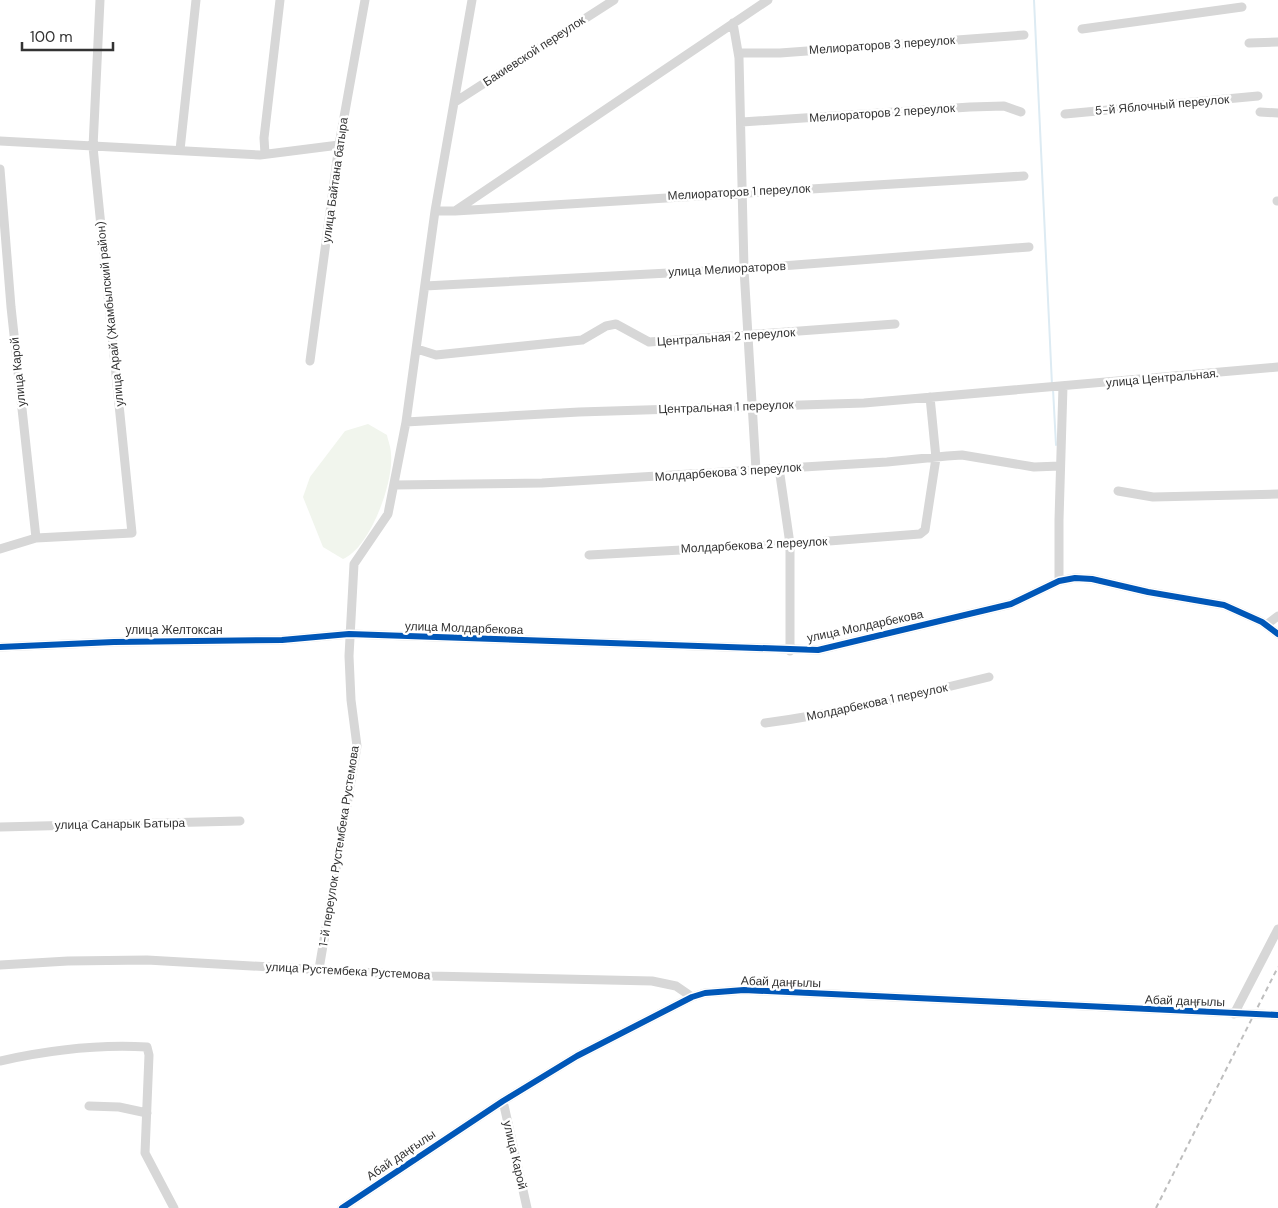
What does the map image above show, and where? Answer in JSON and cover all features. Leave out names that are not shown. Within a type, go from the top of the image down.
[{"type":"street","name":"улица Арай (Жамбылский район)","points":[[36,538],[132,533],[93,147],[100,0]]},
{"type":"street","points":[[180,150],[196,0]]},
{"type":"street","points":[[265,154],[264,138],[280,0]]},
{"type":"street","name":"улица Байтана батыра","points":[[310,361],[339,145],[365,0]]},
{"type":"street","name":"1-й переулок Рустембека Рустемова","points":[[319,969],[357,746],[351,700],[349,634],[354,564],[388,514],[406,422],[435,211],[472,0]]},
{"type":"street","name":"Бакиевской переулок","points":[[455,102],[614,0]]},
{"type":"street","points":[[455,210],[768,0]]},
{"type":"street","points":[[1082,29],[1242,6]]},
{"type":"street","points":[[733,23],[739,53],[744,269],[756,470]]},
{"type":"street","name":"Мелиораторов 3 переулок","points":[[739,53],[780,53],[1024,35]]},
{"type":"street","points":[[1249,43],[1278,42]]},
{"type":"street","name":"5-й Яблочный переулок","points":[[1065,114],[1258,96]]},
{"type":"street","name":"Мелиораторов 2 переулок","points":[[742,122],[970,107],[1004,106],[1021,112]]},
{"type":"street","points":[[1260,112],[1278,113]]},
{"type":"street","points":[[0,141],[265,154],[339,145]]},
{"type":"street","name":"улица Карой","points":[[0,169],[10,307],[36,538]]},
{"type":"street","name":"Мелиораторов 1 переулок","points":[[435,211],[1024,176]]},
{"type":"street","name":"улица Мелиораторов","points":[[425,286],[744,269],[1028,248]]},
{"type":"street","name":"Центральная 2 переулок","points":[[417,349],[436,355],[582,340],[606,326],[616,324],[650,342],[895,324]]},
{"type":"street","name":"улица Центральная.","points":[[1045,387],[1278,367]]},
{"type":"street","points":[[1059,581],[1063,386]]},
{"type":"street","name":"Центральная 1 переулок","points":[[406,422],[752,405],[864,404],[1045,387]]},
{"type":"street","points":[[930,397],[936,458]]},
{"type":"street","name":"Молдарбекова 3 переулок","points":[[394,485],[542,483],[962,456],[1034,467],[1060,466]]},
{"type":"street","name":"Молдарбекова 2 переулок","points":[[589,555],[790,544],[920,534],[925,530],[936,458]]},
{"type":"street","points":[[779,468],[790,544],[790,651]]},
{"type":"street","points":[[1118,491],[1153,497],[1278,494]]},
{"type":"street","points":[[0,549],[36,538]]},
{"type":"street","name":"улица Молдарбекова","points":[[349,634],[790,651],[818,650],[1011,604],[1059,581],[1092,579],[1148,592],[1224,605],[1266,625],[1278,634]]},
{"type":"street","points":[[1266,625],[1278,616]]},
{"type":"street","name":"улица Желтоксан","points":[[0,647],[114,642],[282,640],[349,634]]},
{"type":"street","name":"Молдарбекова 1 переулок","points":[[765,723],[814,717],[989,677]]},
{"type":"street","name":"улица Санарык Батыра","points":[[0,827],[240,821]]},
{"type":"street","points":[[1234,1014],[1278,929]]},
{"type":"street","name":"улица Рустембека Рустемова","points":[[0,965],[68,961],[147,960],[430,976],[652,981],[676,986],[692,997]]},
{"type":"street","name":"Абай даңғылы","points":[[342,1208],[503,1101],[577,1056],[692,997],[706,993],[744,990],[1278,1015]]},
{"type":"street","points":[[0,1061],[52,1050],[109,1045],[147,1047],[149,1055],[145,1153],[174,1208]]},
{"type":"street","name":"улица Карой","points":[[503,1101],[527,1208]]},
{"type":"street","points":[[90,1106],[119,1107],[146,1113]]},
{"type":"shaded area","points":[[368,424],[387,435],[391,449],[389,481],[371,528],[353,552],[343,559],[323,547],[303,497],[310,477],[345,431]]},
{"type":"waterway","points":[[1034,0],[1052,385]]},
{"type":"waterway","points":[[1053,389],[1056,445]]},
{"type":"railway","points":[[1156,1208],[1278,967]]},
{"type":"cycle path","points":[[0,647],[114,642],[282,640],[349,634],[818,650],[1011,604],[1059,581],[1075,578],[1092,579],[1148,592],[1224,605],[1262,622],[1278,634]]},
{"type":"cycle path","points":[[342,1208],[503,1101],[577,1056],[692,997],[705,993],[744,990],[1278,1015]]}]
